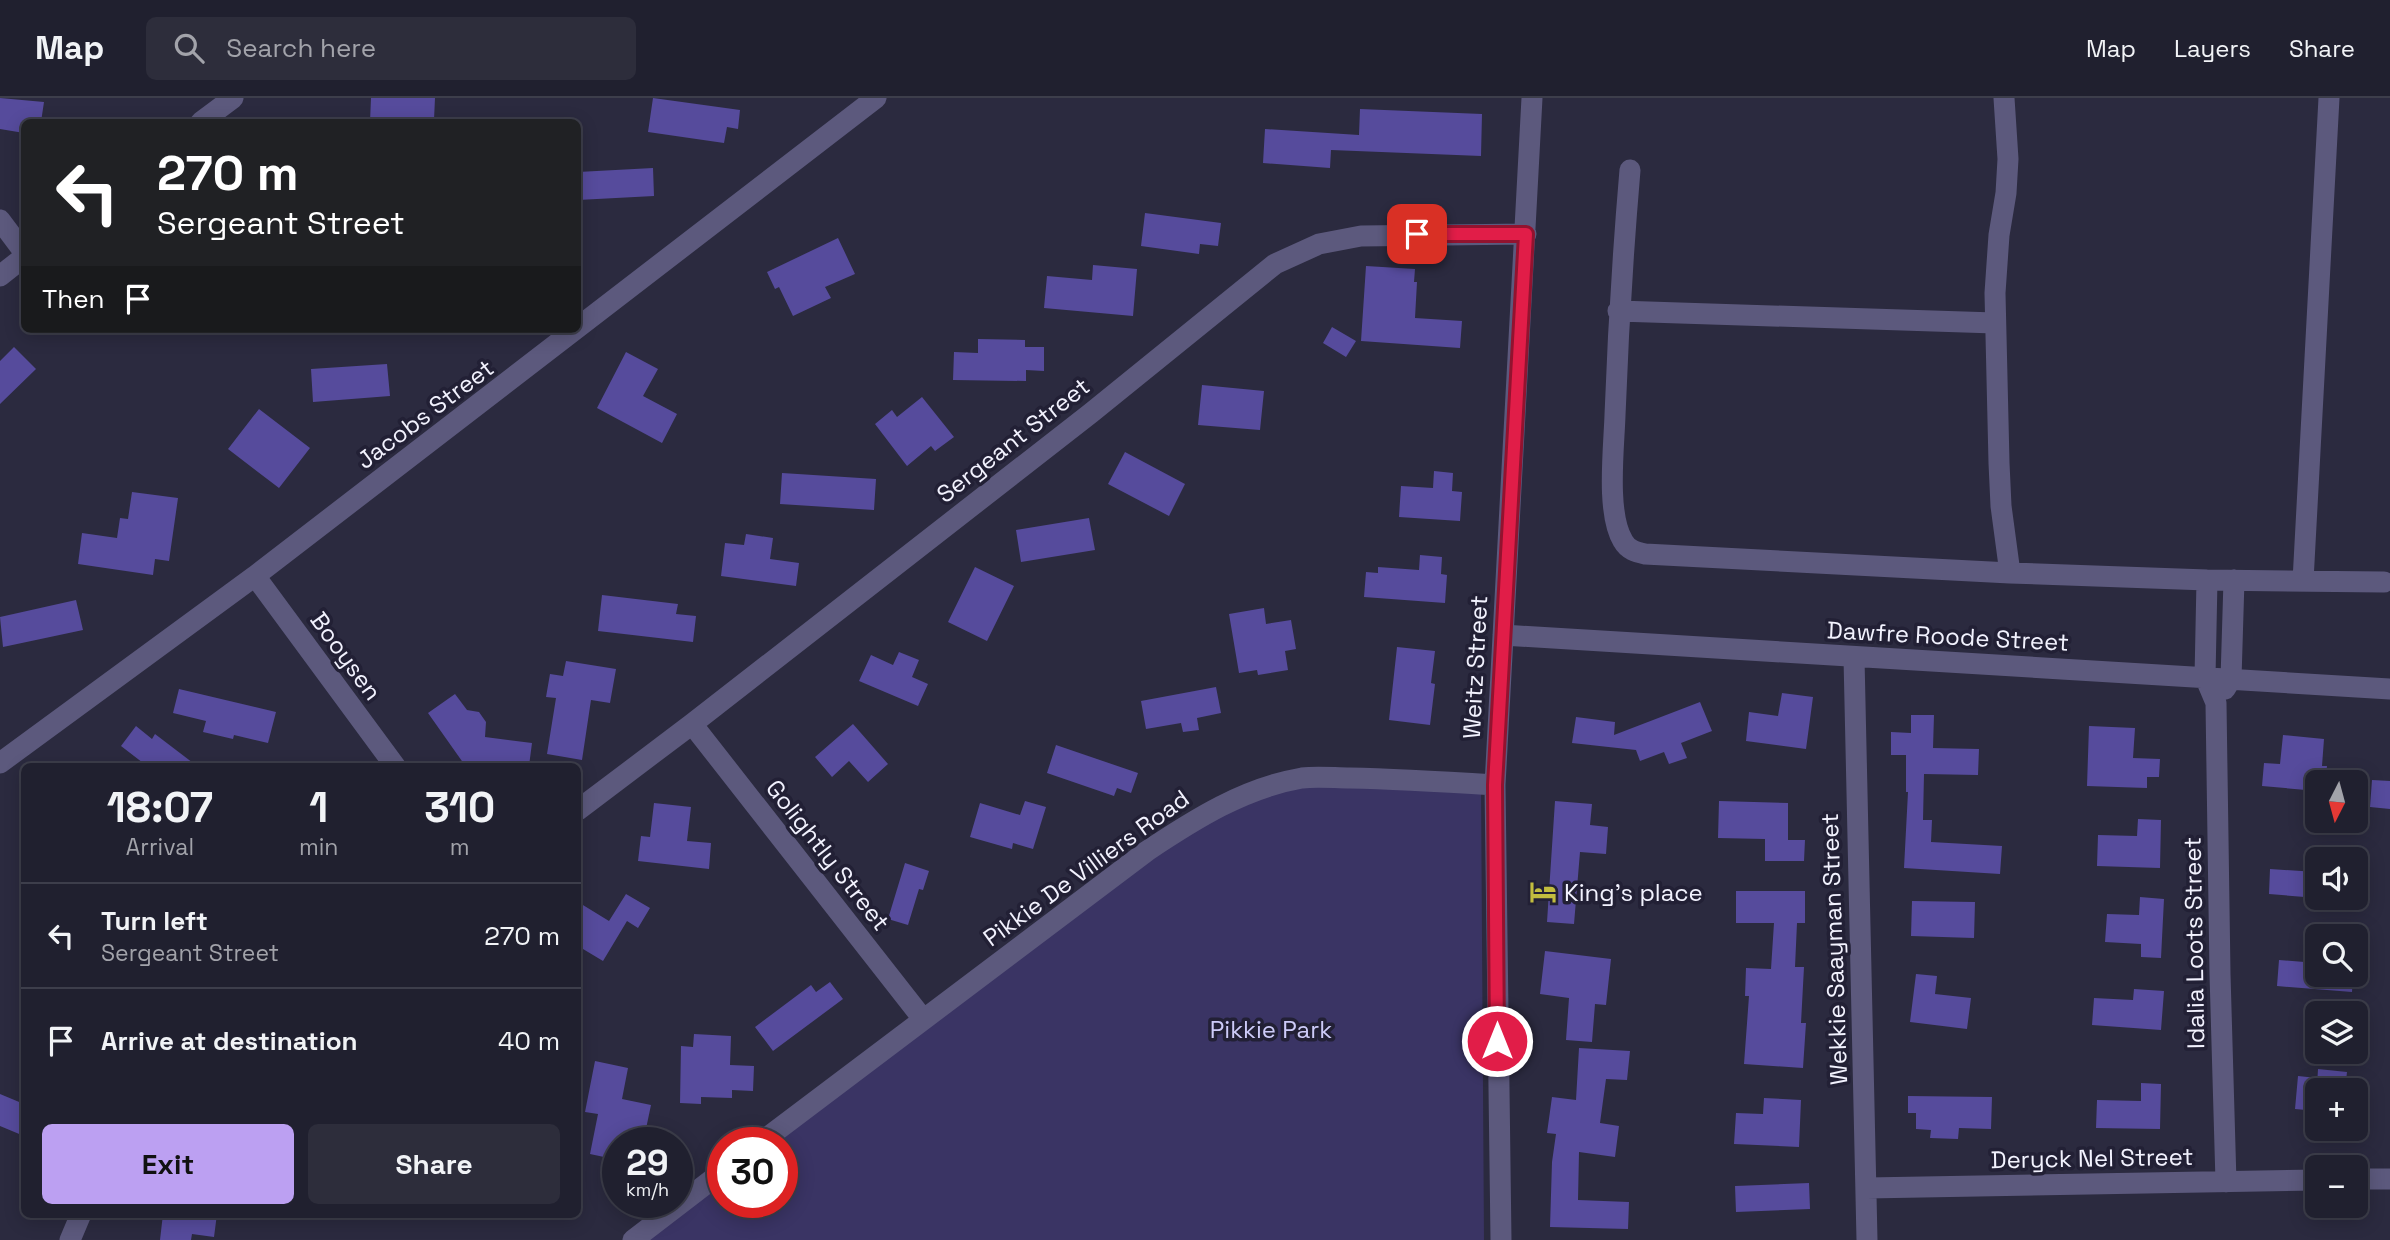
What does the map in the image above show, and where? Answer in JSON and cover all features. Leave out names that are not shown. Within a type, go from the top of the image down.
[{"type":"street","points":[[205,119],[233,98]]},
{"type":"street","name":"Jacobs Street","points":[[581,325],[876,98]]},
{"type":"street","name":"Weitz Street","points":[[1501,1240],[1495,785],[1532,98]]},
{"type":"street","points":[[2004,98],[2007,193],[1998,234],[1995,323],[2000,495],[2010,573]]},
{"type":"street","points":[[2303,581],[2329,98]]},
{"type":"street","points":[[1630,170],[1618,311],[1612,486],[1616,523],[1623,541],[1632,551],[1645,554],[2010,573],[2207,580],[2384,582]]},
{"type":"street","points":[[0,220],[21,247]]},
{"type":"street","name":"Sergeant Street","points":[[581,808],[1091,413],[1275,264],[1319,244],[1361,236],[1526,234]]},
{"type":"street","points":[[0,276],[21,259]]},
{"type":"street","points":[[1618,311],[1995,323]]},
{"type":"street","name":"Jacobs Street","points":[[0,763],[256,576],[571,333]]},
{"type":"street","name":"Booysen","points":[[256,576],[393,763]]},
{"type":"street","points":[[2205,677],[2207,580]]},
{"type":"street","points":[[2216,703],[2231,679],[2234,580]]},
{"type":"street","name":"Dawfre Roode Street","points":[[1503,635],[2390,689]]},
{"type":"street","name":"Wekkie Saayman Street","points":[[1854,657],[1867,1240]]},
{"type":"street","name":"Idalia Loots Street","points":[[2205,677],[2216,703],[2226,1182]]},
{"type":"street","name":"Golightly Street","points":[[692,724],[923,1019]]},
{"type":"street","name":"Pikkie De Villiers Road","points":[[781,1127],[1147,851],[1198,817],[1236,798],[1268,786],[1304,778],[1378,778],[1495,785]]},
{"type":"street","points":[[2368,1179],[2390,1179]]},
{"type":"street","name":"Deryck Nel Street","points":[[1867,1188],[2305,1180]]},
{"type":"street","points":[[633,1240],[707,1183]]},
{"type":"street","points":[[70,1240],[79,1218]]},
{"type":"green space","name":"Pikkie Park","points":[[1298,780],[1481,785],[1484,1240],[642,1240],[671,1218],[693,1218],[693,1201],[707,1190],[707,1218],[798,1218],[798,1127],[790,1127],[1200,819]]},
{"type":"building","points":[[0,98],[44,102],[41,119],[21,119],[21,132],[0,129]]},
{"type":"building","points":[[371,98],[435,98],[434,119],[370,119]]},
{"type":"building","points":[[653,98],[740,110],[738,129],[727,127],[724,143],[648,132]]},
{"type":"building","points":[[1360,109],[1482,114],[1481,156],[1331,150],[1330,168],[1263,163],[1265,129],[1359,135]]},
{"type":"building","points":[[653,168],[654,196],[581,200],[581,172]]},
{"type":"building","points":[[1145,213],[1221,223],[1218,246],[1200,244],[1199,254],[1141,246]]},
{"type":"building","points":[[838,238],[855,274],[825,287],[831,298],[793,316],[779,287],[775,289],[767,272]]},
{"type":"building","points":[[1093,265],[1137,269],[1133,316],[1044,308],[1047,276],[1092,280]]},
{"type":"building","points":[[1366,266],[1415,269],[1415,318],[1462,321],[1460,348],[1361,341]]},
{"type":"building","points":[[1332,327],[1356,341],[1346,357],[1323,343]]},
{"type":"building","points":[[978,339],[1025,340],[1025,347],[1044,347],[1044,371],[1026,370],[1026,381],[953,380],[954,352],[978,353]]},
{"type":"building","points":[[14,347],[36,369],[0,404],[0,361]]},
{"type":"building","points":[[626,352],[658,369],[643,396],[677,414],[662,443],[597,408]]},
{"type":"building","points":[[387,364],[390,396],[313,402],[311,369]]},
{"type":"building","points":[[1202,385],[1264,391],[1260,430],[1198,425]]},
{"type":"building","points":[[922,397],[954,437],[935,451],[931,446],[907,466],[875,424],[892,410],[897,417]]},
{"type":"building","points":[[259,409],[310,448],[279,488],[228,449]]},
{"type":"building","points":[[1125,452],[1185,484],[1169,516],[1108,484]]},
{"type":"building","points":[[1434,471],[1453,473],[1452,491],[1462,492],[1460,521],[1399,517],[1401,486],[1433,488]]},
{"type":"building","points":[[782,473],[876,479],[874,510],[780,504]]},
{"type":"building","points":[[132,492],[178,498],[169,561],[155,559],[153,575],[78,564],[82,533],[117,538],[120,518],[128,519]]},
{"type":"building","points":[[1089,518],[1095,550],[1021,562],[1016,530]]},
{"type":"building","points":[[746,534],[773,538],[770,559],[799,563],[796,586],[721,576],[725,543],[744,545]]},
{"type":"building","points":[[1420,555],[1442,557],[1441,574],[1447,575],[1445,603],[1364,597],[1366,572],[1378,573],[1378,567],[1419,570]]},
{"type":"building","points":[[975,567],[1014,586],[987,641],[948,622]]},
{"type":"building","points":[[602,595],[678,604],[676,614],[696,616],[693,642],[598,631]]},
{"type":"building","points":[[76,600],[83,630],[3,647],[0,617]]},
{"type":"building","points":[[1264,608],[1266,624],[1291,620],[1296,649],[1285,651],[1288,670],[1258,675],[1257,670],[1239,673],[1229,614]]},
{"type":"building","points":[[1397,647],[1435,651],[1431,683],[1435,684],[1430,725],[1389,720]]},
{"type":"building","points":[[899,652],[919,660],[912,677],[928,684],[918,706],[859,681],[871,655],[893,665]]},
{"type":"building","points":[[566,661],[616,669],[610,703],[591,700],[582,760],[547,754],[556,698],[546,697],[550,674],[563,676]]},
{"type":"building","points":[[1216,687],[1221,713],[1197,718],[1199,730],[1183,732],[1181,723],[1146,729],[1141,701]]},
{"type":"building","points":[[179,689],[276,712],[268,743],[234,735],[233,739],[203,732],[206,721],[173,713]]},
{"type":"building","points":[[1782,693],[1813,697],[1806,749],[1746,741],[1749,712],[1778,716]]},
{"type":"building","points":[[455,694],[467,710],[479,712],[486,722],[485,737],[532,743],[529,763],[463,763],[428,713]]},
{"type":"building","points":[[1700,702],[1712,731],[1681,743],[1687,758],[1669,764],[1664,752],[1640,761],[1636,750],[1572,743],[1576,717],[1615,722],[1614,735]]},
{"type":"building","points":[[1911,715],[1934,715],[1933,748],[1979,749],[1978,775],[1924,774],[1923,820],[1932,820],[1931,842],[2002,846],[2000,874],[1904,868],[1908,792],[1906,755],[1891,755],[1891,732],[1911,733]]},
{"type":"building","points":[[853,724],[888,764],[868,782],[849,761],[832,777],[815,757]]},
{"type":"building","points":[[136,726],[152,739],[155,734],[193,763],[143,763],[121,746]]},
{"type":"building","points":[[2089,726],[2135,728],[2133,758],[2160,759],[2159,777],[2147,777],[2147,788],[2087,786]]},
{"type":"building","points":[[2283,735],[2324,739],[2322,766],[2327,766],[2326,770],[2305,770],[2305,790],[2262,786],[2264,763],[2280,764]]},
{"type":"building","points":[[1056,745],[1138,773],[1131,793],[1117,788],[1114,796],[1047,773]]},
{"type":"building","points":[[2372,780],[2390,781],[2390,809],[2370,807]]},
{"type":"building","points":[[1025,801],[1046,807],[1033,849],[1013,843],[1012,849],[970,837],[980,803],[1020,815]]},
{"type":"building","points":[[1555,801],[1592,804],[1590,825],[1608,827],[1606,854],[1580,852],[1574,924],[1547,922]]},
{"type":"building","points":[[1719,801],[1788,803],[1788,840],[1805,840],[1804,861],[1765,861],[1765,839],[1718,838]]},
{"type":"building","points":[[654,803],[691,807],[687,841],[711,843],[709,869],[638,861],[641,836],[650,837]]},
{"type":"building","points":[[2138,819],[2161,820],[2160,868],[2097,866],[2098,835],[2137,836]]},
{"type":"building","points":[[905,863],[929,871],[923,890],[919,889],[908,925],[888,919]]},
{"type":"building","points":[[2270,869],[2305,871],[2305,897],[2269,894]]},
{"type":"building","points":[[1736,891],[1805,891],[1805,923],[1797,923],[1795,967],[1804,967],[1801,1023],[1806,1023],[1803,1068],[1744,1064],[1749,996],[1745,996],[1746,968],[1771,969],[1774,923],[1736,923]]},
{"type":"building","points":[[626,894],[650,908],[638,928],[627,921],[603,961],[581,948],[581,904],[609,921]]},
{"type":"building","points":[[2140,897],[2164,899],[2161,958],[2141,957],[2141,944],[2105,942],[2107,914],[2139,915]]},
{"type":"building","points":[[1912,901],[1975,902],[1974,938],[1911,936]]},
{"type":"building","points":[[1545,951],[1611,959],[1606,1005],[1595,1004],[1592,1042],[1566,1040],[1569,998],[1540,994]]},
{"type":"building","points":[[2279,960],[2305,962],[2305,987],[2352,987],[2352,992],[2277,986]]},
{"type":"building","points":[[1916,974],[1937,976],[1935,994],[1971,998],[1967,1029],[1910,1022]]},
{"type":"building","points":[[830,982],[843,999],[773,1051],[755,1027],[811,985],[816,992]]},
{"type":"building","points":[[2134,989],[2164,991],[2161,1030],[2092,1025],[2094,998],[2133,1000]]},
{"type":"building","points":[[694,1034],[731,1036],[730,1065],[754,1066],[753,1091],[732,1090],[732,1098],[701,1097],[701,1104],[680,1103],[681,1046],[693,1047]]},
{"type":"building","points":[[1579,1048],[1630,1051],[1627,1080],[1606,1079],[1600,1123],[1619,1126],[1615,1157],[1579,1152],[1578,1200],[1629,1202],[1628,1229],[1550,1227],[1552,1162],[1556,1134],[1547,1133],[1552,1097],[1576,1100]]},
{"type":"building","points":[[595,1061],[628,1068],[622,1099],[651,1105],[646,1127],[602,1127],[602,1157],[590,1154],[598,1114],[585,1112]]},
{"type":"building","points":[[2318,1069],[2347,1072],[2346,1078],[2317,1078]]},
{"type":"building","points":[[2298,1076],[2317,1078],[2305,1078],[2305,1110],[2295,1109]]},
{"type":"building","points":[[2141,1083],[2161,1084],[2160,1129],[2096,1128],[2097,1100],[2141,1101]]},
{"type":"building","points":[[0,1094],[21,1103],[21,1135],[0,1126]]},
{"type":"building","points":[[1908,1096],[1992,1097],[1991,1129],[1959,1128],[1958,1139],[1930,1138],[1931,1130],[1916,1129],[1916,1113],[1908,1113]]},
{"type":"building","points":[[1764,1098],[1801,1100],[1799,1147],[1734,1144],[1736,1113],[1763,1114]]},
{"type":"building","points":[[1809,1183],[1810,1209],[1736,1212],[1735,1186]]},
{"type":"building","points":[[163,1218],[216,1218],[214,1237],[192,1234],[191,1240],[160,1240]]},
{"type":"place","name":"King's place","points":[[1543,892]]},
{"type":"route","points":[[1417,234],[1526,234],[1495,785],[1497,1041]]}]
